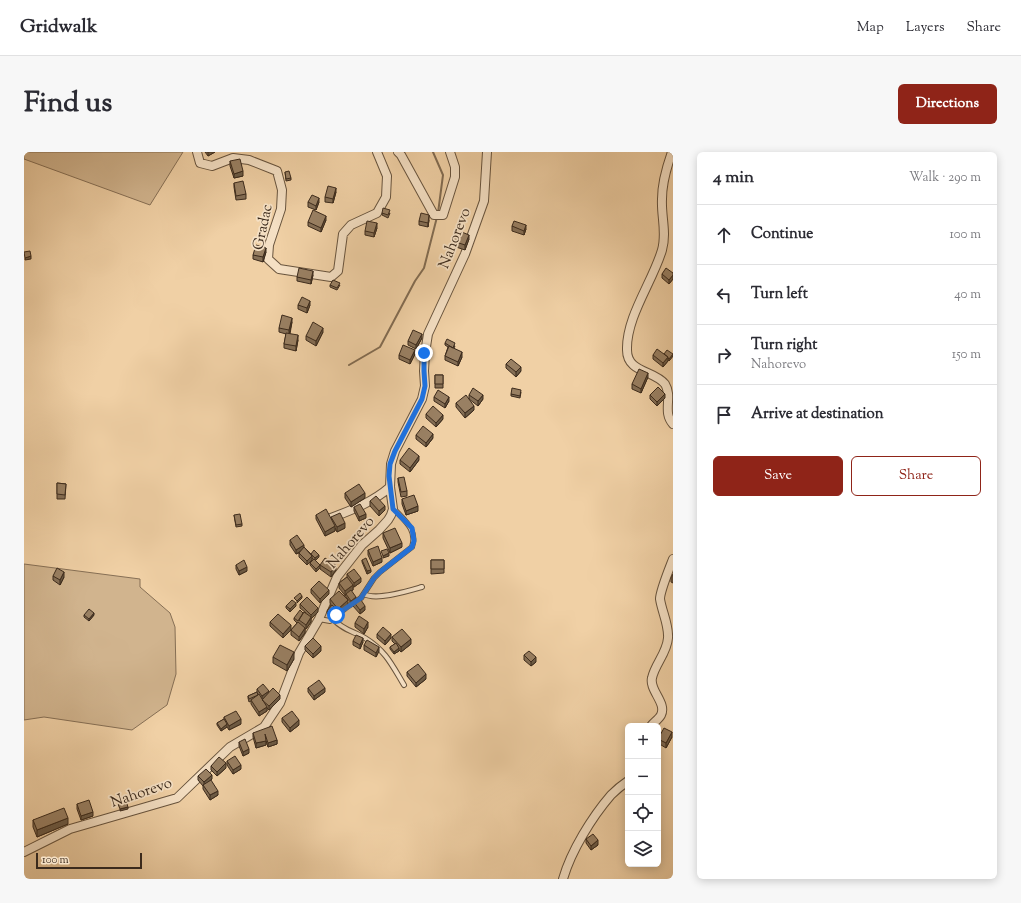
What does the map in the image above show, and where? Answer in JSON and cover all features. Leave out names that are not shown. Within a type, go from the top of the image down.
[{"type":"street","name":"Gradac","points":[[197,152],[200,163],[212,166],[233,158],[248,160],[277,171],[282,190],[281,209],[269,245],[268,258],[279,269],[331,277],[338,271],[343,234],[351,224],[377,213],[386,198],[387,176],[377,152]]},
{"type":"street","name":"Nahorevo","points":[[398,152],[434,215],[443,215],[455,177],[455,167],[450,152]]},
{"type":"street","name":"Nahorevo","points":[[24,852],[70,829],[177,798],[230,747],[264,726],[280,703],[299,653],[319,618],[337,577],[362,545],[388,520],[393,509],[390,487],[390,464],[395,451],[422,399],[425,386],[424,359],[428,334],[465,254],[484,201],[487,152]]},
{"type":"street","points":[[672,152],[663,184],[662,198],[664,236],[662,250],[634,315],[626,351],[634,367],[660,379],[665,384],[670,397],[668,414],[670,421],[673,424]]},
{"type":"street","points":[[331,518],[372,500],[390,487]]},
{"type":"street","points":[[653,723],[660,716],[662,711],[661,704],[652,685],[652,677],[668,639],[668,630],[660,599],[673,559]]},
{"type":"street","points":[[563,879],[574,850],[602,807],[612,794],[625,783]]},
{"type":"lane","points":[[319,618],[327,621],[332,619],[361,598],[374,578],[380,572],[412,547],[414,541],[412,528],[393,509]]},
{"type":"lane","points":[[364,594],[371,597],[398,593],[422,587]]},
{"type":"lane","points":[[332,619],[339,626],[364,637],[384,652],[404,685]]},
{"type":"shaded area","points":[[24,152],[183,152],[150,205],[24,159]]},
{"type":"shaded area","points":[[24,564],[140,579],[140,587],[170,613],[175,627],[176,674],[167,705],[132,730],[44,717],[24,720]]},
{"type":"building","points":[[240,159],[243,171],[234,174],[230,161]]},
{"type":"building","points":[[289,171],[291,178],[286,179],[285,172]]},
{"type":"building","points":[[243,181],[246,194],[236,196],[234,183]]},
{"type":"building","points":[[328,186],[336,188],[333,199],[325,197]]},
{"type":"building","points":[[312,195],[319,198],[316,206],[308,202]]},
{"type":"building","points":[[383,208],[390,210],[388,215],[382,213]]},
{"type":"building","points":[[313,210],[326,216],[321,228],[308,222]]},
{"type":"building","points":[[421,213],[429,215],[428,223],[419,221]]},
{"type":"building","points":[[367,221],[377,223],[374,233],[365,231]]},
{"type":"building","points":[[514,221],[526,225],[524,231],[512,226]]},
{"type":"building","points":[[457,230],[469,235],[465,245],[453,241]]},
{"type":"building","points":[[256,245],[266,248],[263,257],[253,255]]},
{"type":"building","points":[[30,251],[31,256],[25,258],[24,252]]},
{"type":"building","points":[[299,268],[313,271],[311,280],[297,277]]},
{"type":"building","points":[[666,268],[673,273],[669,280],[662,274]]},
{"type":"building","points":[[333,280],[340,283],[337,288],[330,285]]},
{"type":"building","points":[[302,297],[310,301],[307,308],[298,305]]},
{"type":"building","points":[[282,315],[292,318],[289,330],[279,328]]},
{"type":"building","points":[[313,322],[323,328],[316,341],[306,336]]},
{"type":"building","points":[[413,330],[422,334],[416,345],[408,341]]},
{"type":"building","points":[[286,333],[298,335],[296,346],[284,344]]},
{"type":"building","points":[[447,339],[455,343],[453,348],[445,343]]},
{"type":"building","points":[[403,345],[415,350],[410,360],[399,355]]},
{"type":"building","points":[[449,346],[462,352],[458,362],[445,356]]},
{"type":"building","points":[[657,349],[668,357],[663,363],[653,355]]},
{"type":"building","points":[[667,350],[673,354],[669,359],[664,354]]},
{"type":"building","points":[[511,359],[521,367],[516,372],[506,364]]},
{"type":"building","points":[[639,369],[648,373],[641,389],[632,384]]},
{"type":"building","points":[[435,375],[443,375],[443,384],[435,384]]},
{"type":"building","points":[[658,387],[665,394],[657,402],[650,395]]},
{"type":"building","points":[[473,388],[483,395],[478,401],[469,395]]},
{"type":"building","points":[[512,388],[521,390],[520,396],[511,394]]},
{"type":"building","points":[[438,390],[449,397],[445,404],[434,397]]},
{"type":"building","points":[[466,395],[474,406],[465,413],[456,403]]},
{"type":"building","points":[[433,406],[443,415],[436,423],[426,414]]},
{"type":"building","points":[[423,426],[433,434],[426,443],[416,435]]},
{"type":"building","points":[[409,448],[419,456],[410,468],[400,460]]},
{"type":"building","points":[[404,477],[407,491],[401,492],[398,478]]},
{"type":"building","points":[[57,483],[66,484],[65,495],[57,494]]},
{"type":"building","points":[[359,484],[365,493],[351,502],[345,493]]},
{"type":"building","points":[[414,495],[418,506],[406,511],[402,499]]},
{"type":"building","points":[[376,496],[385,506],[379,511],[370,501]]},
{"type":"building","points":[[360,504],[366,514],[359,517],[354,507]]},
{"type":"building","points":[[326,509],[335,526],[325,532],[316,515]]},
{"type":"building","points":[[340,513],[345,523],[337,527],[331,517]]},
{"type":"building","points":[[240,514],[242,524],[236,525],[234,515]]},
{"type":"building","points":[[395,528],[402,543],[390,548],[383,533]]},
{"type":"building","points":[[297,535],[304,545],[296,550],[290,540]]},
{"type":"building","points":[[378,546],[382,558],[373,562],[368,550]]},
{"type":"building","points":[[304,547],[312,556],[307,561],[299,553]]},
{"type":"building","points":[[387,549],[389,553],[383,556],[381,551]]},
{"type":"building","points":[[314,550],[319,555],[315,558],[311,554]]},
{"type":"building","points":[[325,558],[336,565],[331,572],[320,565]]},
{"type":"building","points":[[366,558],[371,570],[367,571],[362,560]]},
{"type":"building","points":[[314,559],[320,565],[316,569],[310,563]]},
{"type":"building","points":[[244,560],[247,567],[239,571],[236,565]]},
{"type":"building","points":[[431,560],[444,560],[444,569],[431,569]]},
{"type":"building","points":[[57,568],[64,572],[60,580],[53,576]]},
{"type":"building","points":[[354,569],[361,578],[354,583],[347,574]]},
{"type":"building","points":[[347,577],[353,585],[345,591],[339,583]]},
{"type":"building","points":[[319,581],[329,590],[320,599],[311,589]]},
{"type":"building","points":[[351,590],[356,597],[351,601],[346,594]]},
{"type":"building","points":[[339,591],[348,600],[338,609],[330,599]]},
{"type":"building","points":[[300,593],[302,596],[297,601],[294,598]]},
{"type":"building","points":[[307,597],[318,608],[311,615],[300,604]]},
{"type":"building","points":[[359,597],[365,606],[360,610],[353,601]]},
{"type":"building","points":[[292,600],[296,603],[290,609],[286,606]]},
{"type":"building","points":[[332,605],[337,610],[332,615],[327,611]]},
{"type":"building","points":[[89,609],[94,613],[89,619],[84,615]]},
{"type":"building","points":[[300,610],[303,613],[298,621],[294,618]]},
{"type":"building","points":[[304,612],[311,617],[306,625],[299,620]]},
{"type":"building","points":[[278,614],[291,625],[283,634],[270,622]]},
{"type":"building","points":[[359,616],[368,622],[364,629],[355,623]]},
{"type":"building","points":[[298,622],[305,628],[299,637],[291,630]]},
{"type":"building","points":[[383,627],[391,634],[385,641],[377,634]]},
{"type":"building","points":[[402,629],[411,639],[401,647],[392,637]]},
{"type":"building","points":[[356,635],[363,638],[360,645],[353,641]]},
{"type":"building","points":[[313,638],[321,646],[313,654],[305,646]]},
{"type":"building","points":[[367,640],[379,647],[376,653],[364,645]]},
{"type":"building","points":[[396,643],[399,648],[394,652],[390,647]]},
{"type":"building","points":[[280,645],[294,652],[287,665],[273,657]]},
{"type":"building","points":[[529,651],[536,657],[531,662],[524,655]]},
{"type":"building","points":[[418,664],[426,674],[416,683],[407,672]]},
{"type":"building","points":[[319,680],[325,688],[314,696],[308,688]]},
{"type":"building","points":[[263,684],[269,691],[262,696],[257,689]]},
{"type":"building","points":[[273,688],[280,695],[269,706],[262,700]]},
{"type":"building","points":[[257,692],[258,695],[249,699],[248,696]]},
{"type":"building","points":[[259,694],[267,707],[259,712],[251,700]]},
{"type":"building","points":[[236,711],[241,719],[229,726],[224,717]]},
{"type":"building","points":[[292,711],[299,720],[290,728],[282,718]]},
{"type":"building","points":[[224,719],[227,724],[221,729],[217,723]]},
{"type":"building","points":[[272,726],[277,740],[268,743],[265,734],[266,741],[256,743],[253,733]]},
{"type":"building","points":[[664,728],[672,732],[666,743],[661,740],[661,734]]},
{"type":"building","points":[[245,739],[249,749],[243,752],[239,742]]},
{"type":"building","points":[[235,756],[241,765],[233,770],[227,761]]},
{"type":"building","points":[[219,757],[226,763],[217,772],[211,766]]},
{"type":"building","points":[[206,769],[212,775],[204,782],[198,776]]},
{"type":"building","points":[[211,780],[218,791],[210,795],[203,785]]},
{"type":"building","points":[[89,800],[93,812],[81,816],[77,804]]},
{"type":"building","points":[[126,801],[128,807],[120,809],[118,804]]},
{"type":"building","points":[[64,808],[68,818],[37,830],[33,820]]},
{"type":"building","points":[[593,834],[598,840],[591,846],[586,839]]},
{"type":"waterway","points":[[433,152],[443,175],[438,213]]},
{"type":"waterway","points":[[349,365],[380,347],[415,281],[424,268],[437,217]]},
{"type":"route","points":[[336,615],[361,598],[374,578],[412,547],[414,541],[412,528],[393,509],[389,476],[390,464],[395,451],[422,399],[425,386],[424,353]]}]
